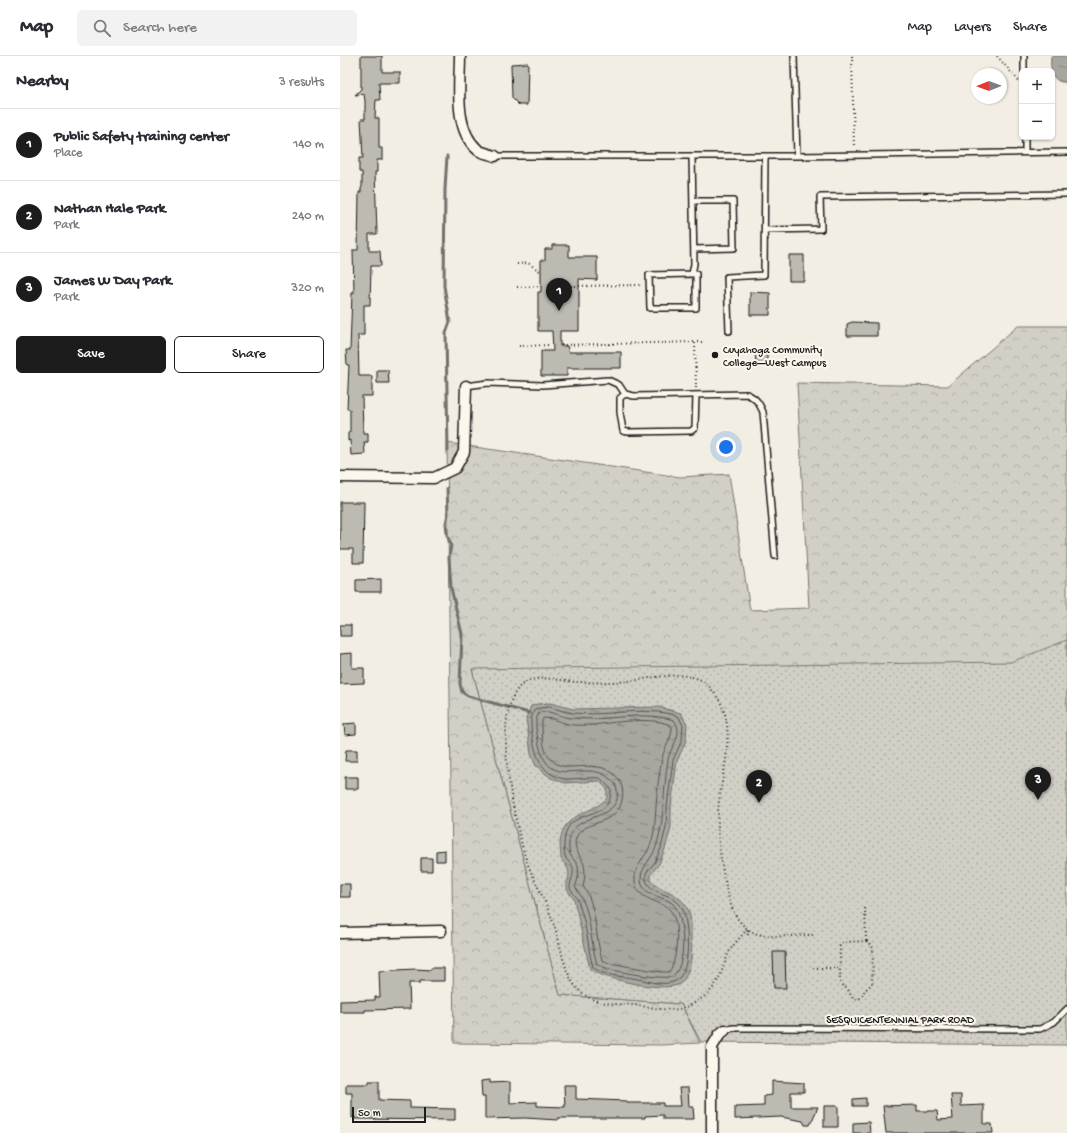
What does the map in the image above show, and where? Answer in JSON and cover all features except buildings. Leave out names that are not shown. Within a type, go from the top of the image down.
[{"type":"street","points":[[460,56],[461,116],[469,140],[479,151],[495,156]]},
{"type":"street","points":[[340,477],[434,478],[455,468],[464,452],[466,386]]},
{"type":"street","points":[[340,933],[441,931]]},
{"type":"street","points":[[712,1133],[712,1047],[720,1034],[725,1030]]},
{"type":"lane","points":[[794,56],[796,156]]},
{"type":"lane","points":[[1024,56],[1024,68]]},
{"type":"lane","points":[[1025,140],[1025,152]]},
{"type":"lane","points":[[495,156],[796,156],[1067,152]]},
{"type":"lane","points":[[692,156],[694,249],[692,274]]},
{"type":"lane","points":[[729,331],[728,277],[764,275],[765,156]]},
{"type":"lane","points":[[765,230],[821,229],[820,197],[1067,194]]},
{"type":"lane","points":[[693,202],[733,201],[734,216],[734,248],[694,249]]},
{"type":"lane","points":[[692,274],[696,274],[696,308],[650,308],[649,275],[692,274]]},
{"type":"lane","points":[[466,386],[488,383],[544,384],[608,380],[619,385],[625,394],[634,396],[746,394],[753,396],[759,403],[763,412],[775,556]]},
{"type":"lane","points":[[625,394],[620,398],[620,412],[623,431],[628,432],[691,431],[695,428],[696,395]]},
{"type":"lane","name":"SESQUICENTENNIAL PARK ROAD","points":[[725,1030],[733,1028],[1040,1029],[1054,1022],[1067,1009]]},
{"type":"path","points":[[852,56],[854,148]]},
{"type":"path","points":[[997,56],[1019,82]]},
{"type":"path","points":[[517,264],[528,263],[540,272]]},
{"type":"path","points":[[571,286],[640,285]]},
{"type":"path","points":[[517,287],[544,286]]},
{"type":"path","points":[[695,342],[696,395]]},
{"type":"path","points":[[561,345],[704,342]]},
{"type":"path","points":[[519,346],[549,345]]},
{"type":"path","points":[[748,929],[730,951],[722,973],[711,990],[688,1006],[668,1010],[643,1006],[607,1004],[592,1000],[582,993],[567,971],[554,922],[534,879],[522,845],[508,778],[505,753],[507,719],[512,699],[517,689],[523,684],[535,680],[613,682],[680,675],[699,679],[706,683],[720,703],[728,729],[728,744],[718,816],[720,854],[732,908],[736,918],[748,929],[763,936],[813,935]]},
{"type":"path","points":[[865,908],[866,941]]},
{"type":"path","points":[[748,929],[748,935]]},
{"type":"path","points":[[866,941],[870,943],[873,948],[872,982],[871,986],[865,990],[861,998],[857,1000],[851,998],[847,988],[841,985],[840,968],[841,944],[844,942],[866,941]]},
{"type":"path","points":[[813,968],[840,968]]},
{"type":"green space","points":[[1018,326],[1067,326],[1067,893],[472,669],[560,995],[681,1004],[700,1043],[661,1045],[454,1043],[447,443],[680,477],[729,474],[750,610],[809,608],[797,383],[948,386]]},
{"type":"green space","points":[[1067,640],[1067,1045],[701,1042],[681,1004],[560,995],[472,669],[1011,662]]},
{"type":"water","points":[[1051,56],[1067,56],[1067,82],[1062,82],[1055,78],[1055,68],[1051,68]]},
{"type":"water","points":[[550,703],[573,709],[659,707],[681,713],[687,724],[686,741],[677,761],[671,807],[671,827],[659,864],[650,875],[650,880],[654,884],[679,898],[688,909],[691,926],[692,950],[687,974],[681,983],[674,986],[663,987],[636,984],[608,977],[590,969],[574,899],[567,888],[569,871],[561,859],[560,842],[564,829],[568,823],[607,798],[607,789],[599,781],[565,783],[551,778],[536,766],[531,754],[526,718],[531,706]]},
{"type":"waterway","points":[[447,156],[445,189],[444,286],[450,322],[446,333],[448,451]]},
{"type":"waterway","points":[[447,488],[448,514],[446,523],[447,535],[451,545],[449,557],[451,588],[462,634],[460,684],[462,692],[468,696],[529,713]]},
{"type":"place","name":"Public Safety training center","points":[[559,311]]},
{"type":"place","name":"Cuyahoga Community College—West Campus","points":[[715,355]]},
{"type":"place","name":"James W Day Park","points":[[1038,800]]},
{"type":"place","name":"Nathan Hale Park","points":[[759,803]]}]
